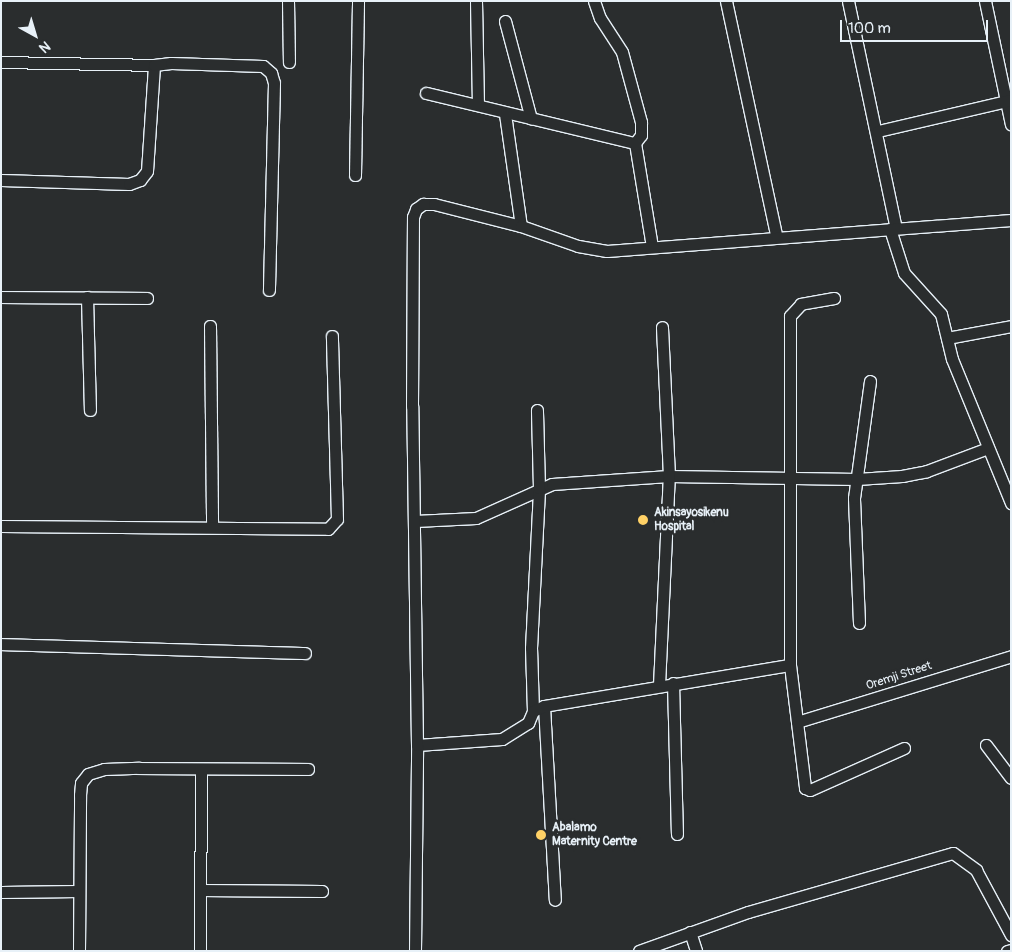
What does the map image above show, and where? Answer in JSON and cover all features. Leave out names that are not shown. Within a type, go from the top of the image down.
[{"type":"street","points":[[288,1],[289,62]]},
{"type":"street","points":[[356,175],[358,1]]},
{"type":"street","points":[[476,1],[478,104]]},
{"type":"street","points":[[594,1],[600,18],[626,62],[642,130],[635,142],[652,247]]},
{"type":"street","points":[[726,1],[776,236]]},
{"type":"street","points":[[848,1],[878,131],[893,228],[904,273],[941,314],[952,359],[1011,503]]},
{"type":"street","points":[[985,1],[1008,101],[1011,124]]},
{"type":"street","points":[[505,21],[531,119]]},
{"type":"street","points":[[1,62],[154,65],[171,62],[262,66],[271,73],[274,84],[269,290]]},
{"type":"street","points":[[1,180],[129,184],[140,180],[147,171],[154,65]]},
{"type":"street","points":[[426,93],[478,104],[505,114],[635,142]]},
{"type":"street","points":[[878,131],[1008,101]]},
{"type":"street","points":[[505,114],[521,226]]},
{"type":"street","points":[[415,951],[417,746],[412,217],[416,209],[423,204],[434,204],[521,226],[578,246],[607,251],[776,236],[1011,220]]},
{"type":"street","points":[[1,297],[146,298]]},
{"type":"street","points":[[87,297],[90,410]]},
{"type":"street","points":[[834,298],[801,304],[790,316],[790,665],[805,788],[810,790],[904,748]]},
{"type":"street","points":[[210,326],[212,527]]},
{"type":"street","points":[[947,338],[1011,326]]},
{"type":"street","points":[[659,685],[669,476],[662,327]]},
{"type":"street","points":[[1,526],[319,529],[334,525],[337,518],[332,336]]},
{"type":"street","points":[[858,623],[854,498],[870,381]]},
{"type":"street","points":[[537,410],[539,488],[531,648],[555,900]]},
{"type":"street","points":[[415,521],[476,518],[494,512],[539,488],[552,484],[669,476],[857,479],[916,474],[988,448]]},
{"type":"street","points":[[1,644],[305,653]]},
{"type":"street","name":"Oremji Street","points":[[797,722],[1011,656]]},
{"type":"street","points":[[417,746],[502,740],[528,723],[538,709],[659,685],[790,665]]},
{"type":"street","points":[[673,683],[677,834]]},
{"type":"street","points":[[986,745],[1011,778]]},
{"type":"street","points":[[79,951],[80,795],[85,777],[104,769],[308,769]]},
{"type":"street","points":[[200,951],[201,770]]},
{"type":"street","points":[[638,951],[748,912],[953,853],[976,870],[1011,936]]},
{"type":"street","points":[[200,890],[322,891]]},
{"type":"street","points":[[1,892],[78,891]]},
{"type":"street","points":[[690,932],[696,951]]},
{"type":"place","name":"Akinsayosikenu Hospital","points":[[643,520]]},
{"type":"place","name":"Abalamo Maternity Centre","points":[[541,835]]}]
